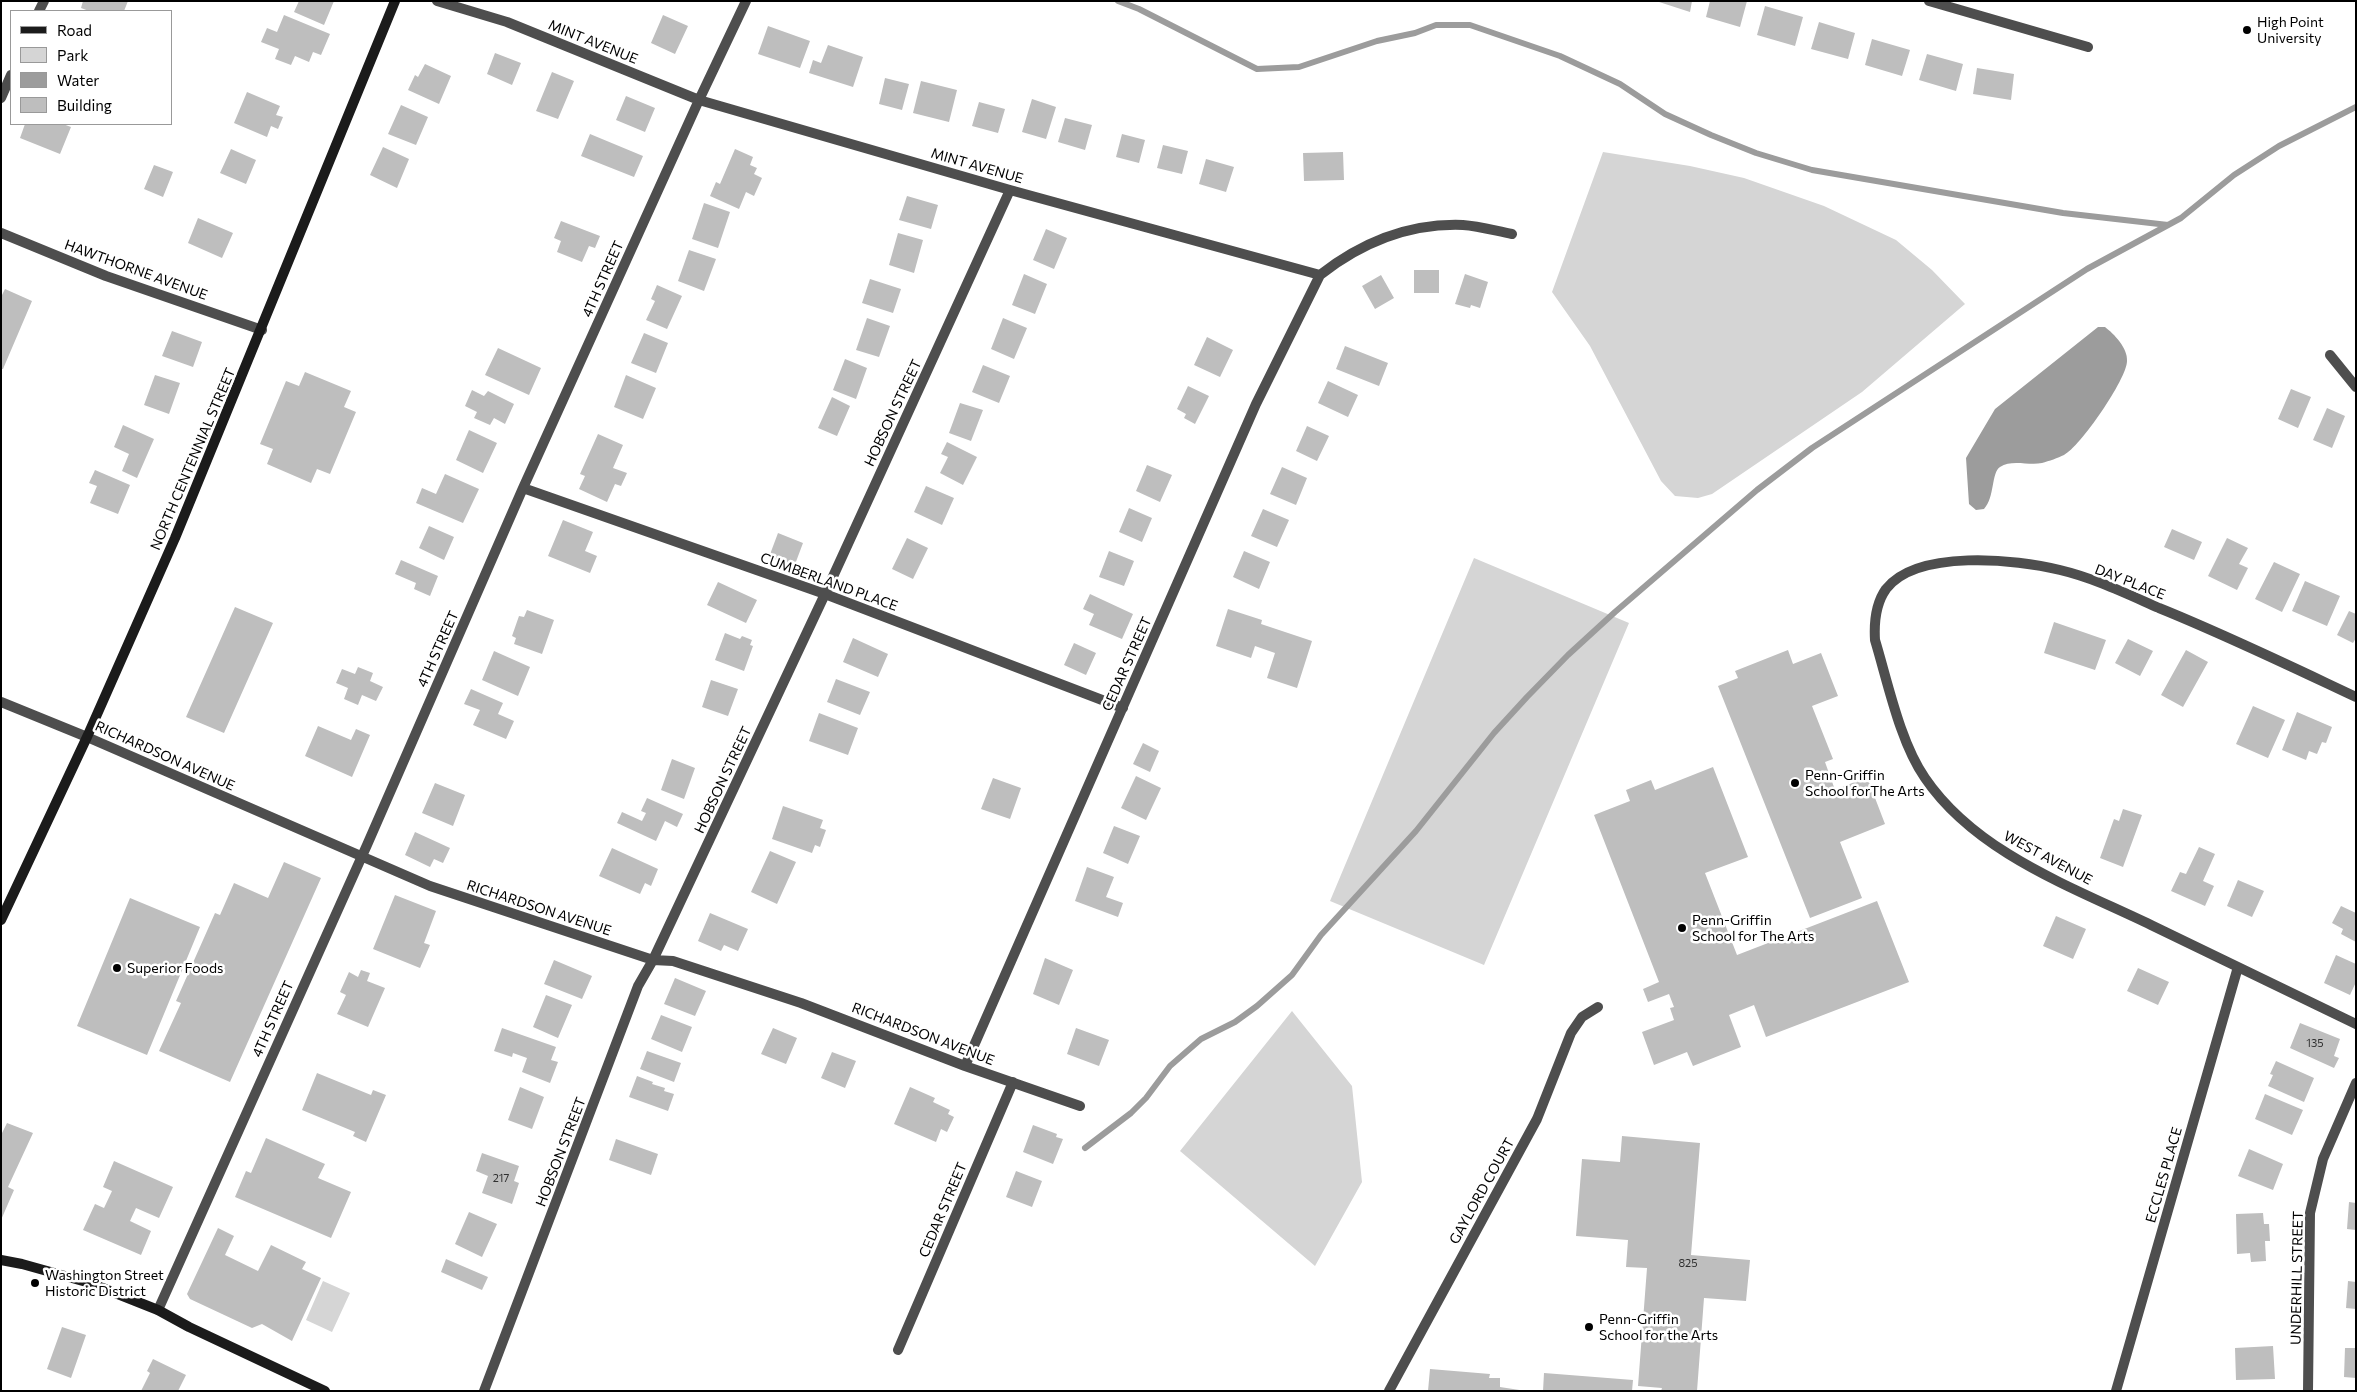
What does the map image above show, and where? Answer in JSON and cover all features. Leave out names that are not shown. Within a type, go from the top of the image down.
[{"type":"main road","name":"NORTH CENTENNIAL STREET","points":[[1,920],[87,737],[176,538],[395,1]]},
{"type":"main road","points":[[1,1260],[90,1283],[158,1310],[189,1327],[325,1391]]},
{"type":"street","name":"MINT AVENUE","points":[[437,1],[507,22],[699,100],[1010,190],[1320,275]]},
{"type":"street","name":"4TH STREET","points":[[158,1310],[524,488],[699,100],[746,1]]},
{"type":"street","points":[[1929,1],[2088,47]]},
{"type":"street","points":[[1,98],[10,77]]},
{"type":"street","name":"HOBSON STREET","points":[[484,1391],[638,986],[653,960],[825,594],[1010,190]]},
{"type":"street","points":[[1320,275],[1340,259],[1364,245],[1410,229],[1437,225],[1464,225],[1512,234]]},
{"type":"street","name":"HAWTHORNE AVENUE","points":[[1,232],[106,276],[262,330]]},
{"type":"street","name":"CEDAR STREET","points":[[965,1066],[1256,404],[1320,275]]},
{"type":"street","points":[[2330,355],[2356,387]]},
{"type":"street","name":"CUMBERLAND PLACE","points":[[524,488],[825,594],[1122,708]]},
{"type":"street","name":"DAY PLACE","points":[[1885,590],[1899,577],[1923,566],[1978,559],[2060,570],[2122,592],[2214,631],[2356,697]]},
{"type":"street","name":"WEST AVENUE","points":[[1885,590],[1874,620],[1875,640],[1911,756],[1925,779],[1954,814],[1995,847],[2062,882],[2356,1024]]},
{"type":"street","name":"RICHARDSON AVENUE","points":[[1,702],[87,737],[430,886],[653,960],[673,961],[801,1003],[965,1066],[1080,1106]]},
{"type":"street","name":"ECCLES PLACE","points":[[2116,1391],[2238,967]]},
{"type":"street","name":"GAYLORD COURT","points":[[1389,1391],[1537,1119],[1571,1033],[1582,1017],[1598,1007]]},
{"type":"street","name":"CEDAR STREET","points":[[898,1350],[1013,1082]]},
{"type":"street","name":"UNDERHILL STREET","points":[[2308,1391],[2310,1213],[2323,1159],[2356,1083]]},
{"type":"green space","points":[[1603,152],[1690,166],[1744,178],[1824,206],[1896,240],[1932,270],[1965,304],[1862,392],[1712,494],[1698,498],[1675,496],[1661,481],[1590,346],[1552,292]]},
{"type":"green space","points":[[1474,558],[1629,623],[1484,965],[1330,901]]},
{"type":"green space","points":[[1292,1011],[1352,1086],[1362,1182],[1315,1266],[1180,1151]]},
{"type":"green space","points":[[323,1281],[350,1293],[332,1332],[306,1320]]},
{"type":"water","points":[[2098,327],[2105,327],[2116,337],[2123,346],[2127,356],[2125,370],[2102,412],[2081,439],[2064,455],[2037,464],[2010,463],[2000,467],[1995,474],[1992,492],[1987,504],[1984,509],[1976,510],[1969,504],[1966,458],[1995,409]]},
{"type":"building","points":[[83,1],[128,1],[124,10],[86,10],[81,8]]},
{"type":"building","points":[[299,1],[334,1],[324,25],[294,12]]},
{"type":"building","points":[[1656,1],[1692,1],[1690,12]]},
{"type":"building","points":[[1710,1],[1747,1],[1740,27],[1706,17]]},
{"type":"building","points":[[1765,6],[1803,17],[1795,46],[1757,35]]},
{"type":"building","points":[[284,15],[330,34],[321,55],[313,52],[309,62],[295,56],[291,65],[275,59],[279,49],[261,42],[267,28],[277,32]]},
{"type":"building","points":[[663,15],[688,26],[675,54],[651,43]]},
{"type":"building","points":[[1819,22],[1855,33],[1848,59],[1811,49]]},
{"type":"building","points":[[768,26],[810,41],[800,68],[758,54]]},
{"type":"building","points":[[1872,39],[1910,50],[1902,76],[1865,65]]},
{"type":"building","points":[[828,45],[863,57],[853,87],[809,73],[813,60],[821,63]]},
{"type":"building","points":[[495,53],[521,63],[512,85],[487,74]]},
{"type":"building","points":[[1927,54],[1963,64],[1956,91],[1919,80]]},
{"type":"building","points":[[425,64],[451,76],[439,104],[408,90],[415,75],[418,77]]},
{"type":"building","points":[[1977,68],[2014,74],[2011,100],[1973,94]]},
{"type":"building","points":[[552,72],[574,81],[558,119],[536,111]]},
{"type":"building","points":[[885,78],[909,84],[902,110],[879,104]]},
{"type":"building","points":[[921,81],[957,90],[949,122],[913,113]]},
{"type":"building","points":[[247,92],[280,106],[276,115],[283,117],[278,129],[271,126],[267,137],[234,123]]},
{"type":"building","points":[[626,96],[655,108],[645,132],[616,120]]},
{"type":"building","points":[[1032,99],[1056,107],[1046,139],[1022,132]]},
{"type":"building","points":[[979,102],[1005,109],[998,133],[972,126]]},
{"type":"building","points":[[401,105],[428,117],[416,145],[388,134]]},
{"type":"building","points":[[1065,118],[1092,125],[1085,150],[1058,142]]},
{"type":"building","points":[[25,125],[66,125],[71,127],[60,154],[20,138]]},
{"type":"building","points":[[590,134],[643,156],[634,177],[581,156]]},
{"type":"building","points":[[1122,134],[1145,140],[1139,163],[1116,157]]},
{"type":"building","points":[[1163,145],[1188,151],[1182,174],[1157,168]]},
{"type":"building","points":[[383,147],[409,159],[397,188],[370,175]]},
{"type":"building","points":[[231,149],[256,160],[246,184],[220,173]]},
{"type":"building","points":[[735,149],[753,157],[750,165],[757,168],[754,174],[762,178],[754,196],[746,192],[739,209],[710,196],[716,182],[720,184]]},
{"type":"building","points":[[1343,152],[1344,180],[1304,181],[1303,153]]},
{"type":"building","points":[[1206,159],[1234,167],[1226,192],[1199,184]]},
{"type":"building","points":[[154,165],[173,172],[163,197],[144,189]]},
{"type":"building","points":[[907,196],[938,205],[931,229],[899,220]]},
{"type":"building","points":[[704,203],[730,212],[718,248],[692,239]]},
{"type":"building","points":[[198,218],[233,233],[222,258],[188,243]]},
{"type":"building","points":[[561,221],[600,236],[595,248],[589,246],[582,262],[557,252],[561,241],[554,238]]},
{"type":"building","points":[[1046,229],[1067,238],[1054,269],[1033,260]]},
{"type":"building","points":[[898,233],[923,240],[914,273],[889,265]]},
{"type":"building","points":[[689,250],[716,259],[704,291],[678,281]]},
{"type":"building","points":[[1414,270],[1439,270],[1439,293],[1414,293]]},
{"type":"building","points":[[1024,274],[1047,284],[1035,314],[1012,305]]},
{"type":"building","points":[[1465,274],[1488,282],[1480,308],[1471,305],[1470,308],[1455,304]]},
{"type":"building","points":[[1381,275],[1394,298],[1375,309],[1362,286]]},
{"type":"building","points":[[870,279],[901,289],[893,313],[862,303]]},
{"type":"building","points":[[657,285],[682,296],[667,329],[646,320],[655,301],[651,299]]},
{"type":"building","points":[[5,289],[32,301],[3,369],[1,369],[1,297]]},
{"type":"building","points":[[867,318],[890,326],[879,357],[856,350]]},
{"type":"building","points":[[1003,318],[1027,328],[1014,359],[991,349]]},
{"type":"building","points":[[172,331],[202,342],[193,367],[162,356]]},
{"type":"building","points":[[644,333],[668,343],[656,373],[631,363]]},
{"type":"building","points":[[1207,337],[1233,350],[1220,377],[1194,365]]},
{"type":"building","points":[[1345,346],[1388,363],[1379,386],[1336,369]]},
{"type":"building","points":[[498,348],[541,368],[529,395],[485,375]]},
{"type":"building","points":[[845,359],[867,368],[856,399],[833,390]]},
{"type":"building","points":[[983,365],[1010,376],[999,403],[972,392]]},
{"type":"building","points":[[305,372],[351,391],[344,407],[356,412],[330,474],[317,469],[311,483],[267,464],[273,449],[260,444],[286,381],[299,386]]},
{"type":"building","points":[[155,375],[180,383],[169,414],[144,405]]},
{"type":"building","points":[[626,375],[656,388],[643,419],[614,407]]},
{"type":"building","points":[[1328,381],[1358,395],[1348,417],[1318,403]]},
{"type":"building","points":[[1188,386],[1209,396],[1195,424],[1184,418],[1186,414],[1177,409]]},
{"type":"building","points":[[2291,389],[2311,397],[2298,428],[2278,419]]},
{"type":"building","points":[[472,390],[484,396],[488,391],[514,404],[505,424],[494,418],[490,425],[474,418],[477,412],[465,406]]},
{"type":"building","points":[[832,397],[850,406],[837,436],[818,428]]},
{"type":"building","points":[[960,403],[983,410],[971,441],[949,433]]},
{"type":"building","points":[[2327,408],[2345,416],[2332,448],[2313,440]]},
{"type":"building","points":[[123,425],[154,439],[137,478],[122,471],[129,454],[114,447]]},
{"type":"building","points":[[1307,426],[1329,436],[1317,461],[1296,451]]},
{"type":"building","points":[[469,430],[497,443],[483,473],[456,460]]},
{"type":"building","points":[[598,434],[623,445],[613,468],[627,473],[621,486],[615,484],[607,502],[579,489],[585,476],[580,474]]},
{"type":"building","points":[[947,442],[977,457],[963,485],[940,473],[948,457],[941,454]]},
{"type":"building","points":[[1147,465],[1172,475],[1160,502],[1136,491]]},
{"type":"building","points":[[1282,467],[1307,478],[1296,505],[1270,494]]},
{"type":"building","points":[[95,470],[130,485],[118,514],[90,503],[97,486],[89,483]]},
{"type":"building","points":[[445,474],[479,489],[463,523],[416,503],[422,488],[436,494]]},
{"type":"building","points":[[926,486],[954,498],[942,525],[914,512]]},
{"type":"building","points":[[1129,508],[1152,518],[1142,542],[1119,532]]},
{"type":"building","points":[[1263,509],[1289,520],[1277,547],[1251,536]]},
{"type":"building","points":[[563,520],[593,532],[585,551],[597,556],[590,573],[548,556]]},
{"type":"building","points":[[429,526],[454,537],[444,560],[419,548]]},
{"type":"building","points":[[2172,529],[2202,542],[2194,560],[2164,547]]},
{"type":"building","points":[[778,533],[803,543],[794,567],[769,557]]},
{"type":"building","points":[[907,538],[928,548],[913,579],[892,569]]},
{"type":"building","points":[[2227,538],[2248,548],[2239,564],[2248,568],[2237,590],[2208,576]]},
{"type":"building","points":[[1109,551],[1134,561],[1124,586],[1099,577]]},
{"type":"building","points":[[1244,551],[1270,562],[1259,589],[1233,577]]},
{"type":"building","points":[[401,560],[438,576],[430,596],[414,589],[416,583],[395,574]]},
{"type":"building","points":[[2274,562],[2300,574],[2282,612],[2255,599]]},
{"type":"building","points":[[2305,581],[2340,596],[2327,626],[2292,611]]},
{"type":"building","points":[[718,582],[757,600],[746,623],[707,605]]},
{"type":"building","points":[[1090,594],[1133,614],[1122,639],[1089,625],[1094,614],[1083,609]]},
{"type":"building","points":[[235,607],[273,623],[224,733],[186,717]]},
{"type":"building","points":[[1228,609],[1262,620],[1261,624],[1312,641],[1297,688],[1267,678],[1275,653],[1255,646],[1251,658],[1216,646]]},
{"type":"building","points":[[527,610],[554,620],[542,654],[514,644],[516,638],[512,636],[519,616],[524,617]]},
{"type":"building","points":[[2349,611],[2356,614],[2356,638],[2353,643],[2337,635]]},
{"type":"building","points":[[2054,622],[2106,640],[2095,670],[2044,653]]},
{"type":"building","points":[[725,633],[740,639],[742,636],[752,640],[750,645],[753,646],[744,671],[715,660]]},
{"type":"building","points":[[853,638],[888,654],[878,677],[843,662]]},
{"type":"building","points":[[2128,639],[2153,651],[2140,676],[2115,663]]},
{"type":"building","points":[[1074,643],[1096,653],[1086,675],[1064,665]]},
{"type":"building","name":"Penn-Griffin School forThe Arts","points":[[1788,650],[1793,664],[1821,653],[1838,696],[1812,706],[1833,759],[1825,762],[1835,790],[1867,777],[1885,824],[1840,842],[1862,898],[1810,918],[1718,686],[1738,678],[1735,671]]},
{"type":"building","points":[[2186,650],[2208,662],[2183,707],[2161,695]]},
{"type":"building","points":[[494,651],[530,667],[518,696],[482,680]]},
{"type":"building","points":[[358,667],[373,673],[370,681],[383,687],[376,701],[362,695],[358,705],[344,699],[348,688],[336,683],[342,669],[355,674]]},
{"type":"building","points":[[836,679],[870,692],[860,715],[827,702]]},
{"type":"building","points":[[711,680],[738,689],[728,716],[702,707]]},
{"type":"building","points":[[471,689],[503,703],[498,714],[514,721],[506,739],[473,725],[480,710],[464,704]]},
{"type":"building","points":[[2253,706],[2285,720],[2268,758],[2236,744]]},
{"type":"building","points":[[2297,712],[2332,727],[2326,743],[2322,742],[2317,754],[2309,751],[2306,760],[2282,750]]},
{"type":"building","points":[[819,713],[858,728],[848,755],[809,741]]},
{"type":"building","points":[[318,726],[351,740],[356,729],[370,735],[352,777],[305,756]]},
{"type":"building","points":[[1143,743],[1159,751],[1150,772],[1133,764]]},
{"type":"building","points":[[672,759],[695,768],[684,799],[661,790]]},
{"type":"building","name":"Penn-Griffin School for The Arts","points":[[1713,767],[1748,857],[1705,873],[1737,955],[1877,901],[1909,982],[1766,1037],[1754,1005],[1729,1015],[1741,1047],[1693,1066],[1687,1052],[1654,1065],[1642,1032],[1674,1020],[1670,1008],[1674,1007],[1669,994],[1648,1002],[1643,989],[1659,982],[1594,815],[1630,801],[1626,790],[1651,780],[1655,790]]},
{"type":"building","points":[[1136,776],[1161,788],[1146,820],[1121,808]]},
{"type":"building","points":[[993,778],[1021,788],[1010,819],[981,809]]},
{"type":"building","points":[[435,783],[465,795],[453,826],[422,813]]},
{"type":"building","points":[[647,798],[683,814],[677,827],[665,821],[656,841],[617,823],[622,812],[642,821],[646,813],[641,811]]},
{"type":"building","points":[[783,806],[823,820],[820,828],[826,830],[820,847],[815,845],[812,853],[772,839]]},
{"type":"building","points":[[2123,809],[2142,815],[2123,867],[2100,858],[2114,819],[2119,821]]},
{"type":"building","points":[[1114,826],[1140,836],[1128,864],[1103,853]]},
{"type":"building","points":[[415,832],[450,848],[443,863],[434,859],[430,867],[405,855]]},
{"type":"building","points":[[2199,847],[2215,854],[2203,881],[2214,886],[2205,906],[2171,891],[2180,872],[2186,874]]},
{"type":"building","points":[[612,848],[658,869],[651,886],[645,883],[640,894],[599,876]]},
{"type":"building","points":[[770,851],[796,862],[777,904],[751,892]]},
{"type":"building","points":[[284,862],[321,878],[230,1082],[159,1051],[181,1003],[176,1001],[215,913],[220,915],[234,883],[268,898]]},
{"type":"building","points":[[1087,867],[1114,877],[1106,897],[1123,903],[1118,917],[1075,901]]},
{"type":"building","points":[[2238,880],[2264,891],[2252,917],[2227,906]]},
{"type":"building","points":[[395,895],[436,911],[424,943],[430,945],[420,968],[373,949]]},
{"type":"building","points":[[130,898],[200,927],[147,1055],[77,1026]]},
{"type":"building","points":[[2341,906],[2356,913],[2356,942],[2341,934],[2343,929],[2332,923]]},
{"type":"building","points":[[710,913],[748,929],[738,951],[724,945],[721,951],[698,941]]},
{"type":"building","points":[[2056,916],[2086,929],[2073,959],[2043,946]]},
{"type":"building","points":[[2336,955],[2356,964],[2356,982],[2350,995],[2324,983]]},
{"type":"building","points":[[1045,958],[1073,970],[1059,1005],[1033,994]]},
{"type":"building","points":[[554,960],[592,976],[582,999],[544,984]]},
{"type":"building","points":[[2138,968],[2169,982],[2158,1005],[2127,991]]},
{"type":"building","points":[[361,970],[370,973],[367,981],[385,988],[368,1027],[337,1014],[346,995],[340,992],[349,972],[358,977]]},
{"type":"building","points":[[675,978],[706,991],[695,1016],[664,1004]]},
{"type":"building","points":[[546,995],[572,1005],[558,1038],[533,1027]]},
{"type":"building","points":[[661,1015],[692,1027],[682,1052],[651,1039]]},
{"type":"building","points":[[2300,1023],[2340,1039],[2334,1056],[2339,1058],[2334,1068],[2290,1048]]},
{"type":"building","points":[[502,1028],[556,1047],[551,1060],[558,1062],[550,1083],[522,1072],[527,1058],[513,1053],[512,1057],[494,1051]]},
{"type":"building","points":[[773,1028],[797,1038],[786,1064],[761,1054]]},
{"type":"building","points":[[1076,1028],[1109,1040],[1099,1066],[1067,1054]]},
{"type":"building","points":[[647,1051],[681,1063],[674,1082],[640,1069]]},
{"type":"building","points":[[832,1052],[856,1061],[845,1088],[821,1078]]},
{"type":"building","points":[[2276,1061],[2314,1078],[2304,1102],[2268,1086],[2273,1075],[2270,1074]]},
{"type":"building","points":[[317,1073],[371,1095],[373,1090],[386,1095],[366,1142],[353,1136],[355,1132],[302,1110]]},
{"type":"building","points":[[637,1076],[665,1088],[664,1091],[674,1094],[668,1111],[629,1097]]},
{"type":"building","points":[[520,1087],[544,1097],[532,1129],[508,1120]]},
{"type":"building","points":[[910,1087],[935,1098],[933,1102],[950,1110],[948,1114],[954,1117],[947,1132],[941,1129],[936,1142],[894,1124]]},
{"type":"building","points":[[2265,1094],[2303,1110],[2292,1135],[2255,1119]]},
{"type":"building","points":[[7,1123],[33,1133],[8,1187],[14,1190],[1,1220],[1,1135]]},
{"type":"building","points":[[1033,1125],[1057,1134],[1056,1137],[1063,1139],[1053,1164],[1023,1152]]},
{"type":"building","points":[[1622,1136],[1700,1143],[1691,1255],[1750,1260],[1746,1301],[1704,1298],[1697,1391],[1661,1391],[1662,1388],[1638,1386],[1647,1268],[1626,1267],[1628,1240],[1576,1236],[1582,1159],[1620,1162]]},
{"type":"building","points":[[266,1138],[325,1164],[318,1178],[351,1192],[331,1238],[235,1197],[246,1171],[251,1173]]},
{"type":"building","points":[[616,1139],[658,1154],[651,1175],[609,1160]]},
{"type":"building","points":[[2249,1149],[2283,1164],[2273,1190],[2238,1176]]},
{"type":"building","points":[[482,1153],[519,1166],[514,1181],[519,1183],[512,1204],[482,1193],[488,1176],[476,1171]]},
{"type":"building","points":[[114,1161],[173,1187],[159,1218],[136,1208],[130,1221],[151,1231],[141,1255],[83,1230],[95,1204],[104,1208],[112,1191],[103,1187]]},
{"type":"building","points":[[1016,1171],[1042,1181],[1032,1207],[1006,1197]]},
{"type":"building","points":[[2349,1202],[2356,1203],[2356,1230],[2347,1229]]},
{"type":"building","points":[[469,1212],[497,1224],[482,1257],[455,1244]]},
{"type":"building","points":[[2263,1213],[2264,1224],[2269,1224],[2270,1241],[2265,1241],[2266,1261],[2251,1262],[2250,1253],[2237,1254],[2236,1214]]},
{"type":"building","points":[[218,1228],[234,1236],[225,1255],[258,1271],[271,1245],[306,1262],[302,1269],[321,1278],[292,1341],[262,1324],[252,1328],[190,1299],[187,1294]]},
{"type":"building","points":[[446,1259],[488,1277],[482,1290],[441,1272]]},
{"type":"building","points":[[2348,1281],[2356,1282],[2356,1309],[2346,1308]]},
{"type":"building","points":[[62,1327],[86,1335],[71,1378],[47,1369]]},
{"type":"building","points":[[2273,1346],[2275,1379],[2236,1380],[2235,1348]]},
{"type":"building","points":[[2345,1348],[2356,1348],[2356,1378],[2344,1377]]},
{"type":"building","points":[[153,1359],[186,1375],[178,1391],[141,1391],[150,1373],[147,1371]]},
{"type":"building","points":[[1430,1369],[1490,1374],[1489,1378],[1500,1378],[1500,1387],[1526,1391],[1428,1391]]},
{"type":"building","points":[[1544,1373],[1633,1380],[1632,1391],[1543,1391]]},
{"type":"waterway","points":[[1118,1],[1139,9],[1257,69],[1299,67],[1377,41],[1415,33],[1436,25],[1470,25],[1560,56],[1620,84],[1665,114],[1711,135],[1756,153],[1812,170],[2063,213],[2168,225]]},
{"type":"waterway","points":[[1085,1148],[1131,1113],[1146,1098],[1170,1066],[1201,1039],[1235,1022],[1257,1006],[1292,975],[1321,935],[1416,831],[1494,733],[1527,697],[1568,655],[1615,612],[1757,490],[1812,448],[2087,269],[2181,218],[2234,175],[2279,146],[2356,107]]},
{"type":"place","name":"High Point University","points":[[2247,30]]},
{"type":"place","name":"Penn-Griffin School forThe Arts","points":[[1795,783]]},
{"type":"place","name":"Penn-Griffin School for The Arts","points":[[1682,928]]},
{"type":"place","name":"Superior Foods","points":[[117,968]]},
{"type":"place","name":"Washington Street Historic District","points":[[35,1283]]},
{"type":"place","name":"Penn-Griffin School for the Arts","points":[[1589,1327]]}]
